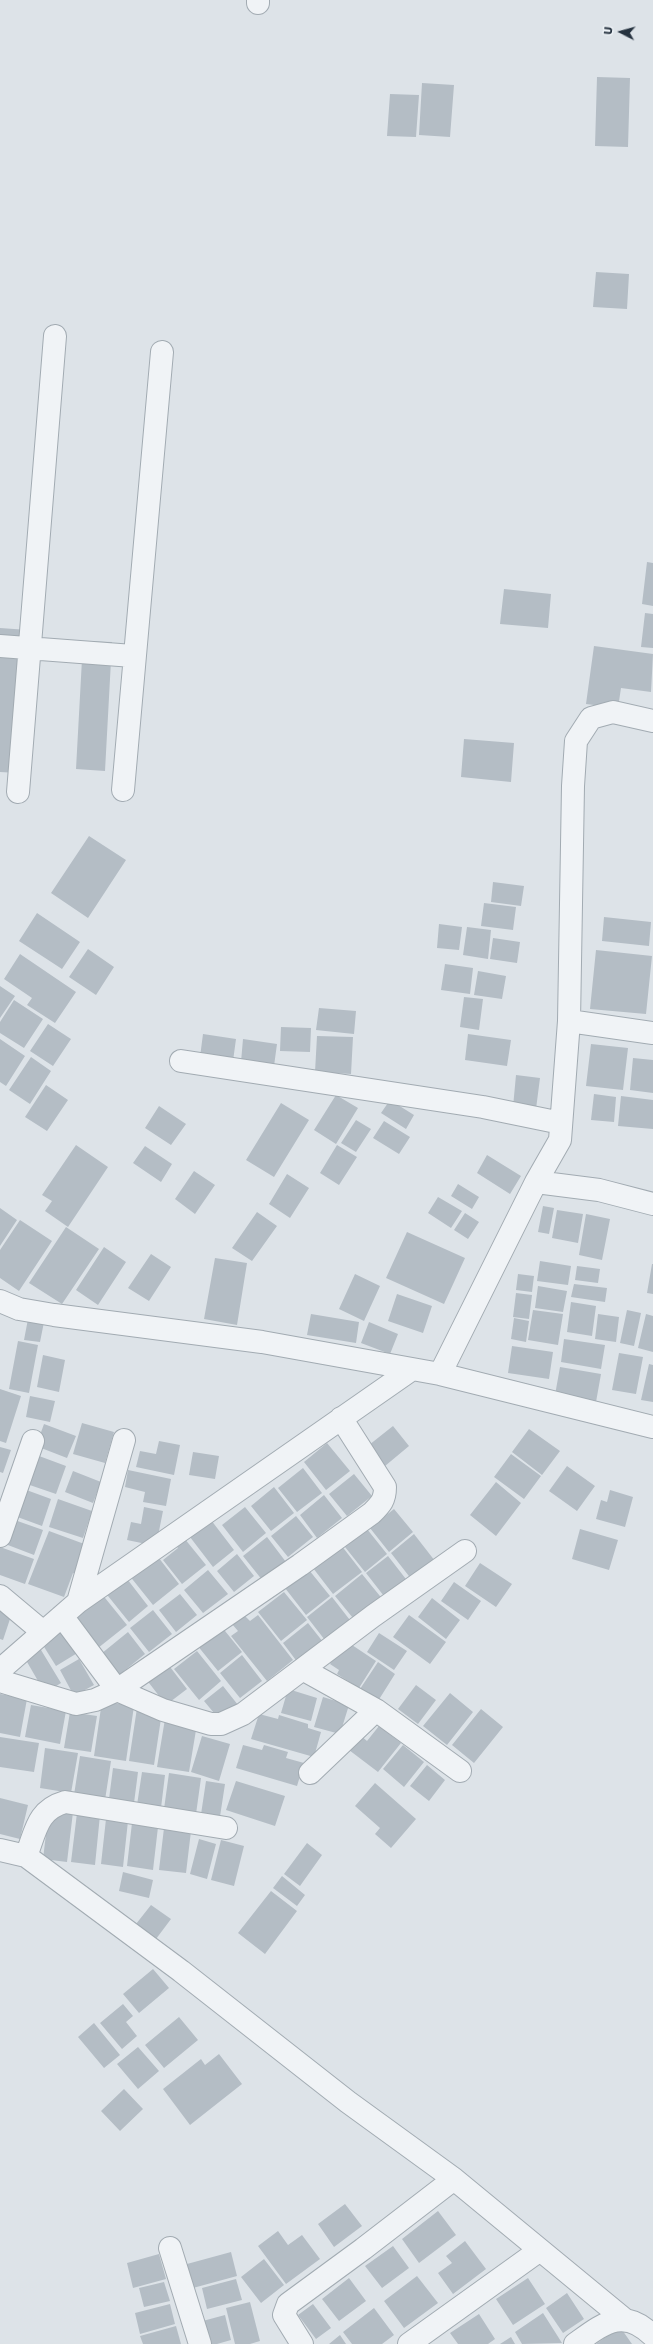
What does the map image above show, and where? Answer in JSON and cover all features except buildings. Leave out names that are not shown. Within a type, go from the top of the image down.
[{"type":"street","points":[[18,792],[55,336]]},
{"type":"street","points":[[123,790],[133,656],[162,352]]},
{"type":"street","points":[[0,646],[133,656]]},
{"type":"street","points":[[440,1374],[536,1182],[560,1140],[569,1021],[570,879],[576,741],[591,718],[613,712],[653,722]]},
{"type":"street","points":[[569,1021],[653,1032]]},
{"type":"street","points":[[181,1061],[483,1107],[561,1123]]},
{"type":"street","points":[[536,1182],[599,1190],[653,1204]]},
{"type":"street","points":[[0,1301],[19,1309],[54,1315],[262,1342],[440,1374],[653,1427]]},
{"type":"street","points":[[0,1670],[78,1602],[411,1370]]},
{"type":"street","points":[[0,1681],[76,1704],[95,1700],[117,1690],[300,1565],[381,1504],[385,1497],[385,1487],[341,1418]]},
{"type":"street","points":[[78,1602],[124,1440]]},
{"type":"street","points":[[0,1536],[33,1441]]},
{"type":"street","points":[[62,1616],[117,1690],[195,1720],[222,1724],[243,1714],[304,1670],[373,1616],[464,1551]]},
{"type":"street","points":[[0,1596],[43,1632]]},
{"type":"street","points":[[304,1670],[376,1710],[460,1771]]},
{"type":"street","points":[[310,1773],[376,1710]]},
{"type":"street","points":[[26,1856],[43,1813],[52,1806],[65,1802],[226,1828]]},
{"type":"street","points":[[0,1850],[26,1856],[181,1971],[348,2102],[454,2179],[624,2319]]},
{"type":"street","points":[[302,2344],[284,2314],[288,2304],[363,2250],[454,2179]]},
{"type":"street","points":[[170,2248],[200,2344]]},
{"type":"street","points":[[409,2344],[540,2250]]},
{"type":"street","points":[[575,2344],[602,2325],[618,2319],[630,2320],[653,2336]]}]
